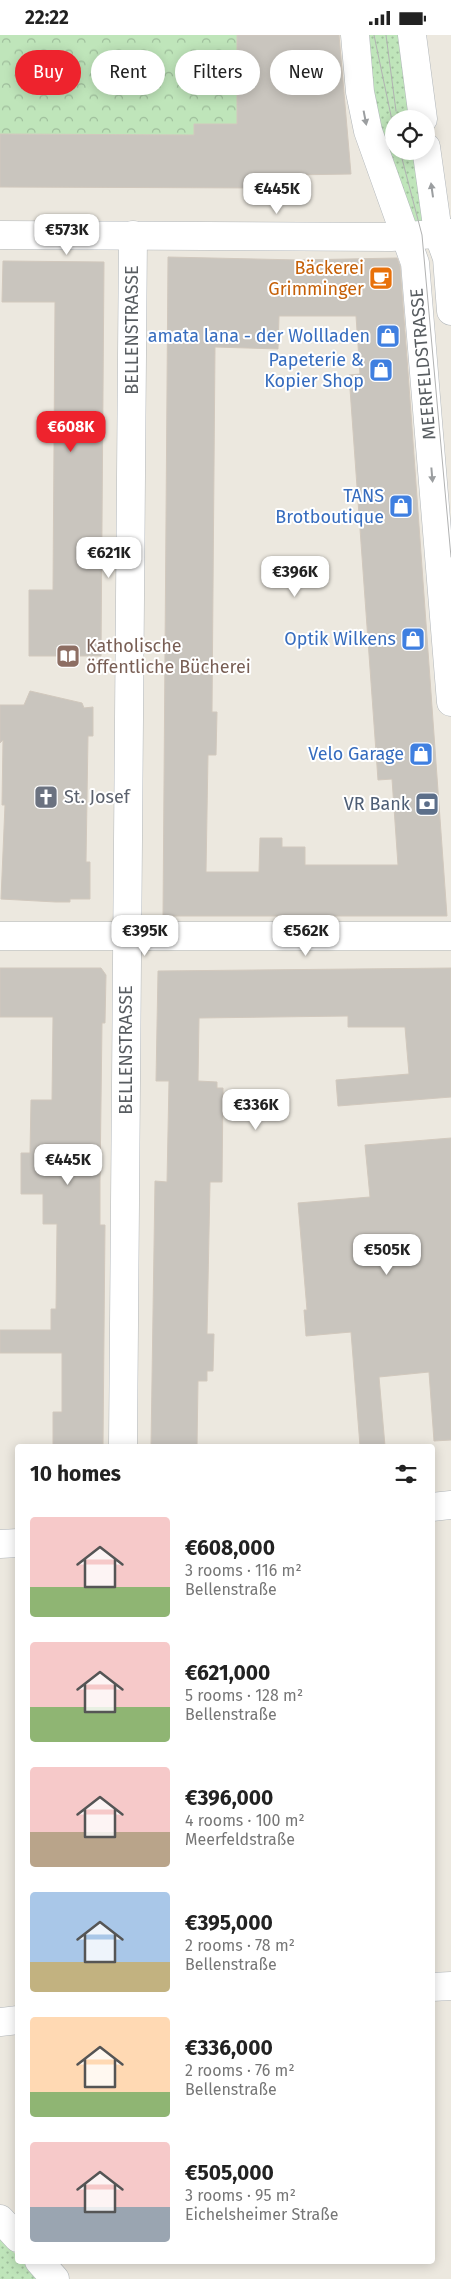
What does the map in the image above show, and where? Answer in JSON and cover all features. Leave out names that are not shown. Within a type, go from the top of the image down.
[{"type":"street","name":"MEERFELDSTRASSE","points":[[355,35],[360,92],[368,131],[415,263],[451,702]]},
{"type":"street","points":[[412,35],[422,110]]},
{"type":"street","name":"MEERFELDSTRASSE","points":[[429,160],[444,233],[451,311]]},
{"type":"street","points":[[0,235],[406,236],[444,233]]},
{"type":"street","name":"BELLENSTRASSE","points":[[123,1444],[133,235]]},
{"type":"street","points":[[0,936],[451,936]]},
{"type":"street","points":[[435,1507],[451,1505]]},
{"type":"street","points":[[0,1544],[15,1543]]},
{"type":"street","points":[[435,1987],[451,1986]]},
{"type":"street","points":[[0,2022],[15,2021]]},
{"type":"street","points":[[0,2219],[15,2235]]},
{"type":"street","points":[[42,2264],[55,2279]]},
{"type":"green space","points":[[0,35],[237,35],[237,50],[175,50],[175,95],[237,95],[237,124],[194,124],[194,135],[0,134]]},
{"type":"green space","points":[[355,35],[412,35],[422,110],[385,110],[385,153]]},
{"type":"green space","points":[[387,160],[427,160],[438,233],[406,236]]},
{"type":"green space","points":[[0,2237],[15,2254],[15,2264],[26,2264],[39,2279],[0,2279]]},
{"type":"building","points":[[237,35],[339,35],[340,50],[270,50],[270,95],[341,95],[341,58],[351,174],[289,175],[290,195],[258,196],[259,188],[0,187],[0,134],[194,135],[194,124],[237,124],[237,95],[260,95],[260,50],[237,50]]},
{"type":"building","points":[[168,257],[299,260],[397,258],[400,266],[407,358],[447,916],[163,916]],"holes":[[[279,316],[356,316],[360,374],[349,375],[378,780],[392,779],[398,865],[305,865],[305,847],[282,847],[282,838],[260,838],[259,872],[206,872],[208,755],[216,755],[217,712],[212,712],[215,347],[278,349]]]},
{"type":"building","points":[[3,261],[104,262],[101,656],[29,656],[29,590],[53,590],[55,302],[2,302]]},
{"type":"building","name":"St. Josef","points":[[30,691],[82,703],[84,708],[93,707],[93,736],[88,736],[86,862],[90,862],[90,899],[70,899],[70,902],[56,902],[1,899],[5,805],[2,805],[3,740],[0,743],[0,705],[24,705]]},
{"type":"building","points":[[0,968],[101,968],[106,975],[105,1023],[102,1023],[100,1181],[100,1225],[105,1225],[103,1444],[53,1444],[53,1412],[62,1412],[62,1353],[0,1353],[0,1330],[51,1330],[51,1309],[56,1309],[57,1224],[43,1224],[43,1194],[21,1194],[21,1153],[30,1153],[31,1100],[52,1100],[53,1017],[0,1017]]},
{"type":"building","points":[[451,968],[451,1097],[338,1106],[336,1080],[409,1074],[405,1027],[348,1027],[348,1016],[199,1018],[198,1081],[217,1082],[217,1088],[223,1088],[222,1182],[210,1182],[207,1334],[214,1334],[213,1371],[207,1371],[207,1381],[198,1381],[197,1444],[151,1444],[155,1181],[167,1182],[169,1081],[156,1081],[158,971]]},
{"type":"building","points":[[451,1138],[451,1440],[434,1441],[429,1372],[379,1377],[385,1444],[360,1444],[351,1332],[306,1336],[304,1310],[307,1310],[298,1203],[370,1197],[365,1145]]},
{"type":"tram line","points":[[374,35],[390,110]]},
{"type":"tram line","points":[[386,35],[396,110]]},
{"type":"tram line","points":[[402,160],[422,235],[451,557]]},
{"type":"place","name":"Bäckerei Grimminger","points":[[381,278]]},
{"type":"place","name":"amata lana - der Wollladen","points":[[388,336]]},
{"type":"place","name":"Papeterie & Kopier Shop","points":[[381,370]]},
{"type":"place","name":"TANS Brotboutique","points":[[401,506]]},
{"type":"place","name":"Optik Wilkens","points":[[413,639]]},
{"type":"place","name":"Katholische öffentliche Bücherei","points":[[68,656]]},
{"type":"place","name":"Velo Garage","points":[[421,754]]},
{"type":"place","name":"St. Josef","points":[[46,797]]},
{"type":"place","name":"VR Bank","points":[[427,804]]}]
